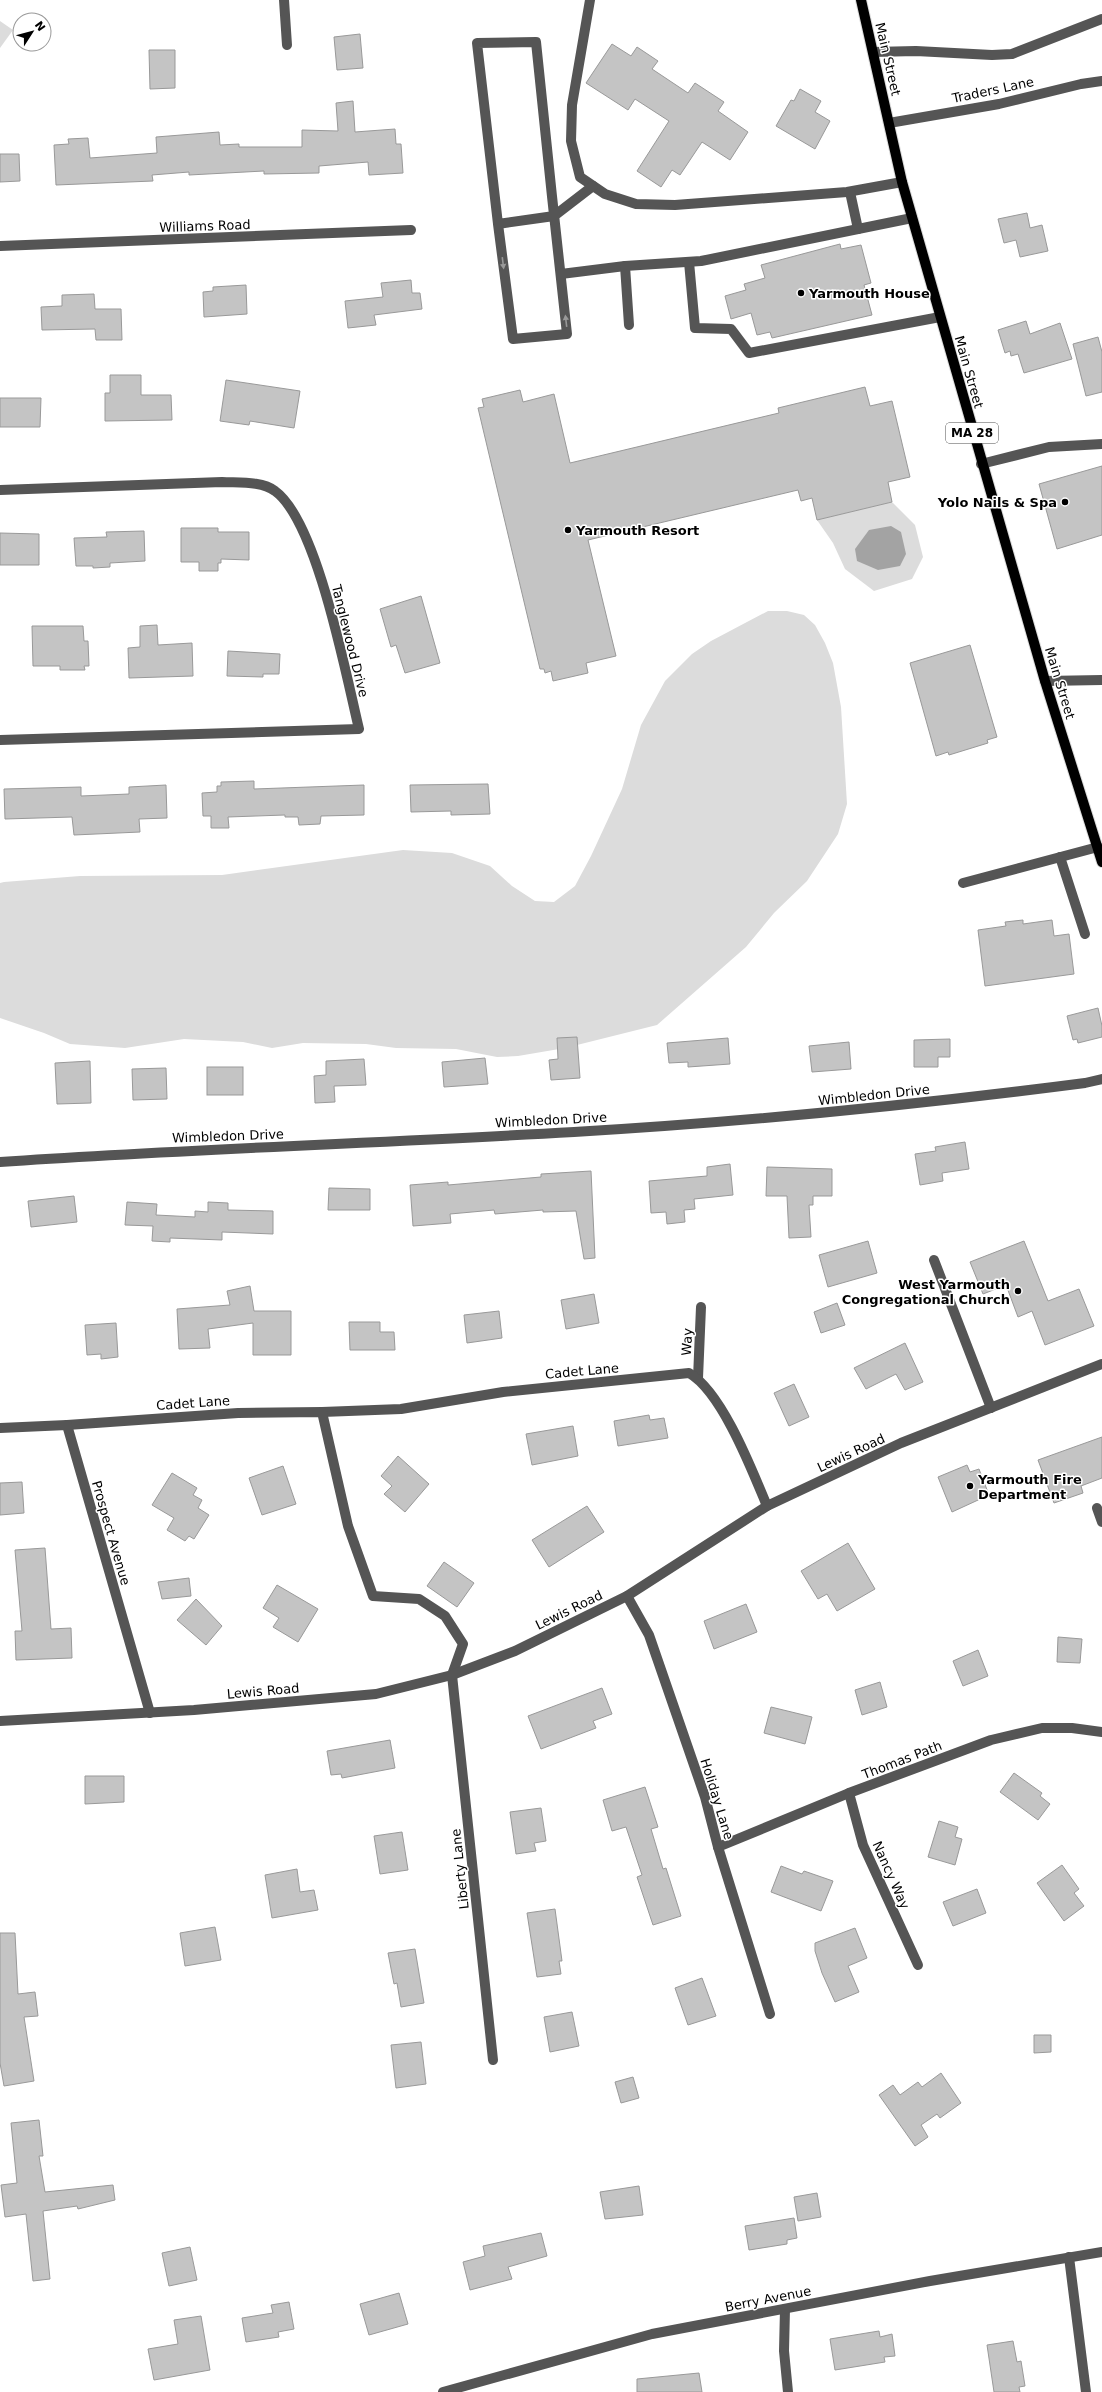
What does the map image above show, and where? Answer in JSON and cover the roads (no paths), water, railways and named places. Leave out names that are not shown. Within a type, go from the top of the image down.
[{"type":"main road","name":"Main Street","points":[[861,0],[902,182],[912,218],[981,464],[1045,681],[1102,862]]},
{"type":"street","points":[[284,0],[287,45]]},
{"type":"street","points":[[590,0],[572,105],[571,141],[580,177],[605,194],[636,204],[675,205],[850,192],[902,182]]},
{"type":"street","points":[[873,52],[916,51],[992,55],[1012,54],[1102,19]]},
{"type":"street","points":[[536,42],[567,334],[513,339],[498,224],[477,43],[536,42]]},
{"type":"street","name":"Traders Lane","points":[[889,123],[999,104],[1081,84],[1102,81]]},
{"type":"street","points":[[498,224],[554,216],[593,186]]},
{"type":"street","points":[[850,192],[858,229]]},
{"type":"street","points":[[561,274],[625,266],[689,262],[912,218]]},
{"type":"street","name":"Williams Road","points":[[0,246],[411,230]]},
{"type":"street","points":[[689,262],[695,328],[731,329],[748,353],[940,317]]},
{"type":"street","points":[[625,266],[629,325]]},
{"type":"street","points":[[981,464],[1049,447],[1102,444]]},
{"type":"street","name":"Tanglewood Drive","points":[[0,490],[222,482],[257,484],[274,490],[287,501],[300,523],[318,569],[359,729],[0,740]]},
{"type":"street","points":[[1045,681],[1102,680]]},
{"type":"street","points":[[963,883],[1098,847]]},
{"type":"street","points":[[1060,857],[1085,934]]},
{"type":"street","name":"Wimbledon Drive","points":[[0,1162],[133,1153],[308,1146],[593,1131],[808,1114],[954,1100],[1102,1079]]},
{"type":"street","points":[[934,1260],[991,1408]]},
{"type":"street","name":"Way","points":[[698,1378],[702,1307]]},
{"type":"street","name":"Lewis Road","points":[[0,1721],[150,1713],[376,1694],[452,1675],[515,1651],[627,1596],[767,1506],[901,1443],[1102,1364]]},
{"type":"street","name":"Cadet Lane","points":[[67,1425],[238,1413],[401,1409],[503,1392],[689,1373],[698,1378]]},
{"type":"street","points":[[698,1378],[713,1394],[751,1468],[767,1506]]},
{"type":"street","points":[[322,1412],[348,1526],[373,1596],[419,1599],[444,1616],[463,1644],[452,1675]]},
{"type":"street","points":[[0,1428],[67,1425]]},
{"type":"street","name":"Prospect Avenue","points":[[67,1425],[150,1713]]},
{"type":"street","points":[[1097,1508],[1102,1522]]},
{"type":"street","name":"Holiday Lane","points":[[627,1596],[649,1635],[705,1797],[718,1847],[770,2014]]},
{"type":"street","name":"Liberty Lane","points":[[452,1675],[493,2060]]},
{"type":"street","name":"Thomas Path","points":[[718,1847],[849,1793],[991,1740],[1042,1728],[1072,1728],[1102,1732]]},
{"type":"street","name":"Nancy Way","points":[[849,1793],[863,1845],[918,1965]]},
{"type":"street","name":"Berry Avenue","points":[[443,2392],[652,2334],[930,2281],[1102,2252]]},
{"type":"street","points":[[1069,2257],[1086,2392]]},
{"type":"street","points":[[785,2309],[784,2351],[788,2392]]},
{"type":"place","name":"Yarmouth House","points":[[801,293]]},
{"type":"place","name":"Yolo Nails & Spa","points":[[1065,502]]},
{"type":"place","name":"Yarmouth Resort","points":[[568,530]]},
{"type":"place","name":"West Yarmouth Congregational Church","points":[[1018,1291]]},
{"type":"place","name":"Yarmouth Fire Department","points":[[970,1486]]}]
